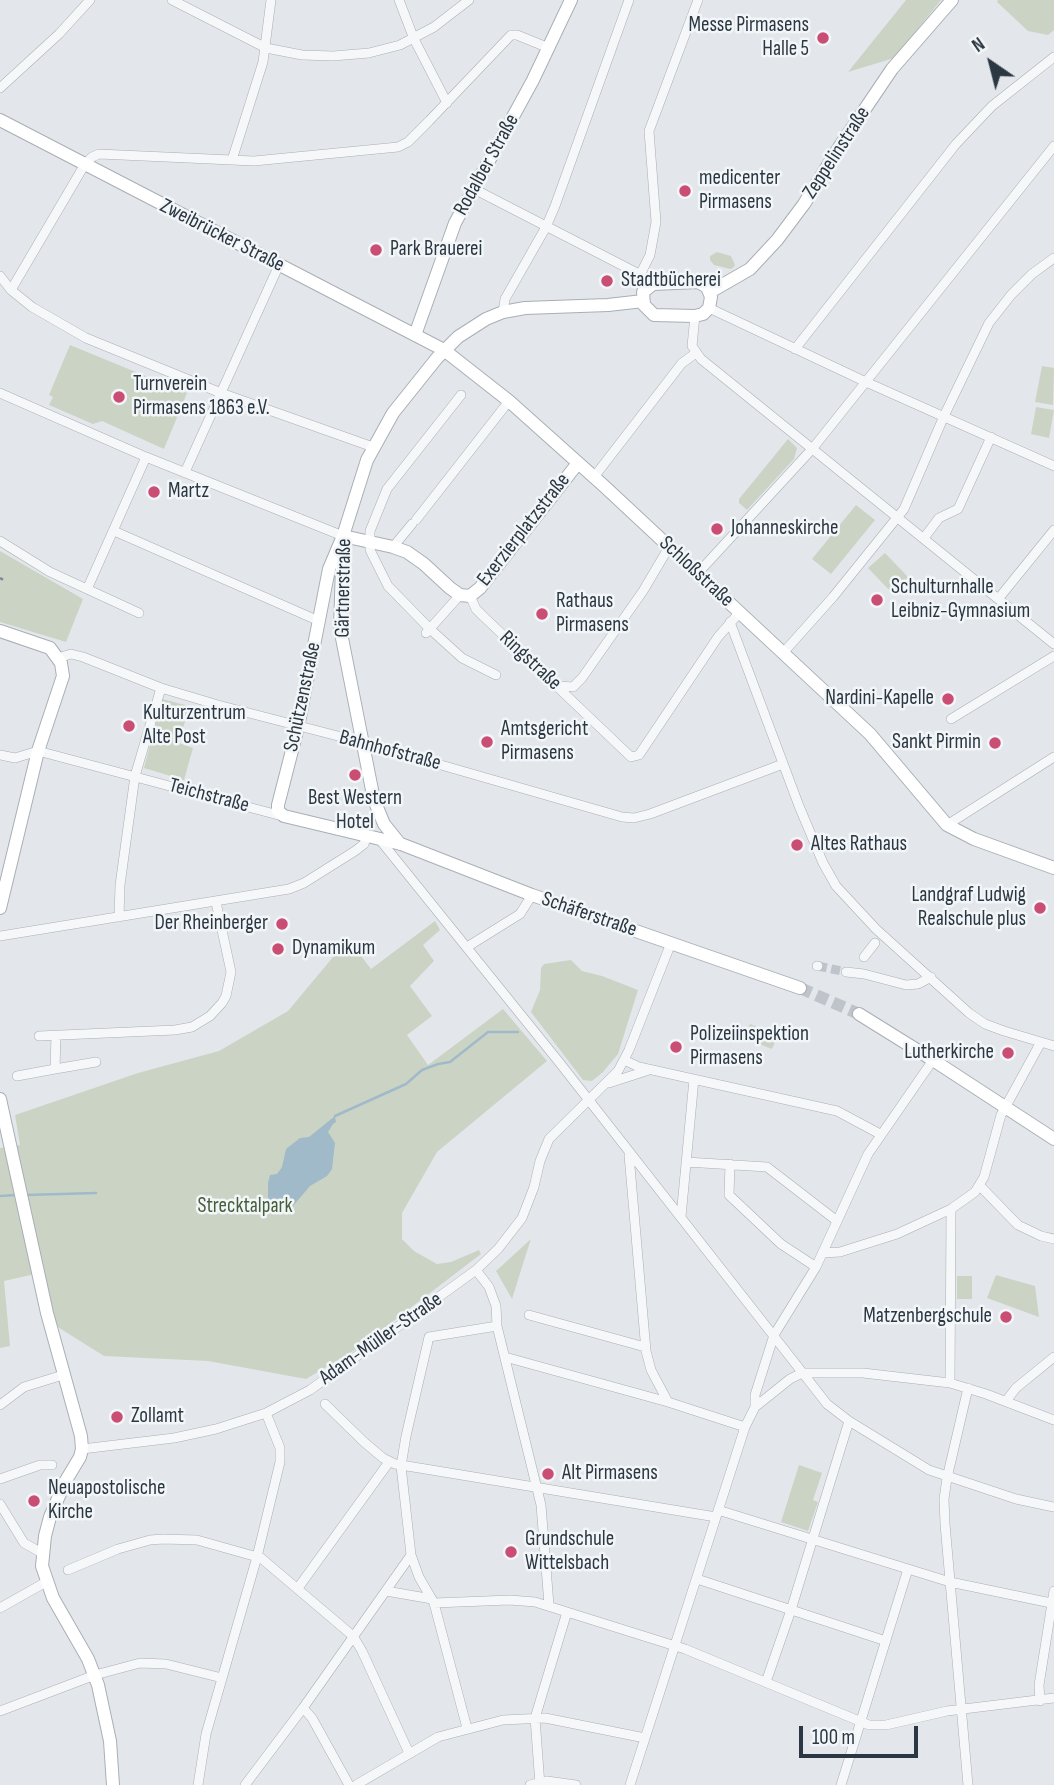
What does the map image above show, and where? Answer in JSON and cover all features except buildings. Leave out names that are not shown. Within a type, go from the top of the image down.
[{"type":"street","points":[[0,89],[59,34],[90,0]]},
{"type":"street","points":[[172,0],[266,48],[302,55],[353,55],[384,50],[414,39],[449,17],[469,0]]},
{"type":"street","points":[[232,160],[266,48],[271,0]]},
{"type":"street","points":[[399,0],[414,39],[447,103]]},
{"type":"street","name":"Rodalber Straße","points":[[415,335],[450,234],[549,48],[571,0]]},
{"type":"street","points":[[629,0],[546,227],[505,299],[503,312],[546,306],[608,305],[643,301]]},
{"type":"street","points":[[474,189],[644,281],[703,284],[712,297],[703,314],[654,315],[646,309],[643,301],[644,281],[656,222],[649,131],[698,0]]},
{"type":"street","name":"Zeppelinstraße","points":[[710,292],[750,269],[777,240],[804,204],[892,69],[952,0]]},
{"type":"street","points":[[11,290],[85,164],[99,154],[232,160],[295,159],[398,147],[408,142],[511,35],[516,34],[549,48]]},
{"type":"street","points":[[795,349],[956,144],[992,106],[1054,57]]},
{"type":"street","name":"Zweibrücker Straße","points":[[0,120],[444,350]]},
{"type":"street","points":[[698,573],[813,448],[1054,146]]},
{"type":"street","points":[[783,653],[833,597],[909,502],[944,416],[993,316],[1028,279],[1054,258]]},
{"type":"street","points":[[185,472],[279,265]]},
{"type":"street","points":[[0,276],[11,290],[46,317],[86,338],[221,393],[373,447]]},
{"type":"street","points":[[709,307],[866,382],[1054,466]]},
{"type":"street","name":"Gärtnerstraße","points":[[401,844],[379,815],[361,742],[340,628],[342,537],[361,475],[373,447],[404,397],[444,350],[466,332],[503,312]]},
{"type":"street","points":[[695,316],[692,346],[696,354],[1054,643]]},
{"type":"street","name":"Schloßstraße","points":[[444,350],[509,401],[594,477],[698,573],[735,617],[783,653],[870,734],[947,825]]},
{"type":"street","points":[[594,477],[682,363],[696,354]]},
{"type":"street","points":[[0,393],[146,457],[342,537]]},
{"type":"street","points":[[459,397],[387,489],[370,531],[369,543],[388,586],[428,631],[462,657],[496,675]]},
{"type":"street","points":[[393,547],[509,401]]},
{"type":"street","points":[[924,538],[939,518],[958,509],[991,437]]},
{"type":"street","points":[[88,587],[146,457]]},
{"type":"street","name":"Exerzierplatzstraße","points":[[465,595],[480,588],[578,463]]},
{"type":"street","points":[[999,598],[1054,530]]},
{"type":"street","points":[[114,531],[319,621]]},
{"type":"street","name":"Ringstraße","points":[[342,537],[393,547],[415,556],[465,595],[476,609],[631,757],[639,755],[718,637],[735,617]]},
{"type":"street","name":"Schützenstraße","points":[[284,816],[278,811],[278,805],[298,727],[329,569],[342,537]]},
{"type":"street","points":[[0,541],[50,572],[139,612]]},
{"type":"street","points":[[557,686],[573,687],[582,678],[643,591],[669,547]]},
{"type":"street","points":[[428,631],[465,595]]},
{"type":"street","points":[[735,617],[783,764],[823,863],[836,886],[876,929],[969,1013],[985,1024],[1054,1046]]},
{"type":"street","name":"Bahnhofstraße","points":[[0,631],[50,648],[58,658],[71,654],[83,657],[161,688],[630,818],[650,814],[783,764]]},
{"type":"street","points":[[951,719],[1054,656]]},
{"type":"street","points":[[0,908],[6,860],[38,751],[61,688],[63,669],[58,658]]},
{"type":"street","points":[[119,917],[120,885],[135,776],[161,688]]},
{"type":"street","points":[[0,755],[15,758],[38,751]]},
{"type":"street","name":"Teichstraße","points":[[38,751],[284,816],[368,835]]},
{"type":"street","points":[[947,825],[1054,757]]},
{"type":"street","points":[[0,936],[216,902],[297,886],[364,844],[379,815]]},
{"type":"street","points":[[947,825],[974,839],[1054,868]]},
{"type":"street","points":[[368,835],[467,947],[827,1404],[849,1422],[898,1453],[947,1478],[1016,1499],[1054,1507]]},
{"type":"street","name":"Schäferstraße","points":[[368,835],[401,844],[532,895],[800,988]]},
{"type":"street","points":[[467,947],[520,914],[532,895]]},
{"type":"street","points":[[39,1036],[175,1030],[192,1027],[210,1016],[226,996],[231,972],[216,902]]},
{"type":"street","points":[[607,1084],[624,1060],[671,943]]},
{"type":"street","points":[[875,943],[856,967],[906,985],[918,984],[931,977]]},
{"type":"street","points":[[859,1014],[1054,1139]]},
{"type":"street","points":[[55,1069],[56,1035]]},
{"type":"street","points":[[822,1253],[840,1252],[886,1238],[951,1209],[968,1198],[980,1186],[997,1124],[1041,1042]]},
{"type":"street","points":[[624,1060],[632,1065],[837,1111],[880,1134]]},
{"type":"street","points":[[755,1407],[755,1395],[774,1335],[816,1267],[868,1154],[933,1060]]},
{"type":"street","points":[[17,1076],[96,1062]]},
{"type":"street","points":[[607,1084],[652,1069]]},
{"type":"street","points":[[681,1217],[694,1079]]},
{"type":"street","name":"Adam-Müller-Straße","points":[[82,1449],[174,1438],[216,1429],[266,1413],[310,1390],[476,1270],[498,1249],[522,1219],[540,1161],[550,1139],[565,1121],[607,1084]]},
{"type":"street","points":[[0,1099],[47,1313],[82,1449],[52,1510],[42,1553],[46,1582],[94,1675],[108,1730],[113,1785]]},
{"type":"street","points":[[629,1154],[645,1347],[651,1370],[668,1402]]},
{"type":"street","points":[[686,1162],[763,1166],[772,1170],[837,1221]]},
{"type":"street","points":[[730,1164],[729,1195],[781,1244],[816,1267]]},
{"type":"street","points":[[980,1186],[1018,1225],[1041,1237],[1054,1239]]},
{"type":"street","points":[[950,1383],[951,1209]]},
{"type":"street","points":[[476,1270],[493,1295],[497,1325],[537,1489],[549,1605]]},
{"type":"street","points":[[530,1315],[645,1347]]},
{"type":"street","points":[[467,1728],[433,1601],[411,1555],[401,1466],[429,1337],[497,1325]]},
{"type":"street","points":[[505,1357],[668,1402],[745,1427]]},
{"type":"street","points":[[1006,1401],[1016,1388],[1054,1357]]},
{"type":"street","points":[[630,1785],[745,1427],[755,1407],[802,1373],[863,1373],[950,1383],[1054,1420]]},
{"type":"street","points":[[0,1405],[24,1387],[63,1375]]},
{"type":"street","points":[[968,1388],[947,1478],[944,1524],[968,1785]]},
{"type":"street","points":[[325,1404],[364,1442],[389,1462],[401,1466],[537,1489],[717,1514],[950,1582],[1051,1603]]},
{"type":"street","points":[[198,1785],[201,1753],[257,1557],[281,1456],[266,1413]]},
{"type":"street","points":[[766,1682],[849,1422]]},
{"type":"street","points":[[298,1588],[389,1462]]},
{"type":"street","points":[[0,1479],[40,1465],[52,1465]]},
{"type":"street","points":[[0,1504],[24,1543],[42,1553]]},
{"type":"street","points":[[68,1570],[118,1549],[163,1539],[197,1540],[257,1557],[271,1565],[353,1636],[409,1753]]},
{"type":"street","points":[[245,1785],[303,1709],[411,1555]]},
{"type":"street","points":[[841,1785],[908,1569]]},
{"type":"street","points":[[697,1579],[886,1641]]},
{"type":"street","points":[[0,1608],[46,1582]]},
{"type":"street","points":[[386,1591],[433,1601],[510,1600],[549,1605],[675,1646],[861,1723],[886,1725],[960,1710],[1054,1698]]},
{"type":"street","points":[[1040,1701],[1039,1685],[1054,1591]]},
{"type":"street","points":[[567,1612],[535,1718],[536,1784],[576,1785]]},
{"type":"street","points":[[0,1711],[94,1675],[140,1663],[155,1662],[222,1678]]},
{"type":"street","points":[[303,1709],[312,1718],[349,1785]]},
{"type":"street","points":[[356,1785],[438,1737],[503,1720],[552,1719],[645,1738]]},
{"type":"green space","points":[[906,0],[941,0],[894,58],[848,72]]},
{"type":"green space","points":[[1054,0],[1054,30],[1048,35],[1028,31],[997,2]]},
{"type":"green space","points":[[717,252],[731,256],[735,265],[733,268],[714,265],[710,256]]},
{"type":"green space","name":"Turnverein Pirmasens 1863 e.V.","points":[[70,345],[187,393],[164,449],[102,421],[93,424],[49,405],[53,397],[49,395]]},
{"type":"green space","points":[[1042,366],[1054,368],[1053,405],[1035,402]]},
{"type":"green space","points":[[1036,407],[1054,410],[1049,438],[1031,434]]},
{"type":"green space","points":[[788,439],[797,448],[794,459],[747,510],[739,503],[739,499]]},
{"type":"green space","points":[[856,505],[875,520],[831,574],[812,559]]},
{"type":"green space","points":[[0,551],[83,599],[66,642],[0,622]]},
{"type":"green space","points":[[885,553],[908,577],[892,593],[868,568]]},
{"type":"green space","points":[[162,699],[189,706],[179,743],[193,748],[184,780],[144,768]]},
{"type":"green space","name":"Strecktalpark","points":[[435,921],[440,930],[423,945],[434,961],[410,986],[432,1016],[407,1035],[428,1065],[503,1009],[547,1061],[437,1152],[402,1213],[402,1239],[414,1251],[437,1264],[451,1262],[479,1250],[481,1254],[358,1348],[306,1379],[208,1361],[104,1356],[56,1326],[44,1272],[4,1281],[10,1346],[0,1348],[0,1148],[20,1145],[15,1115],[138,1073],[219,1051],[288,1011],[348,939],[371,969]]},
{"type":"green space","points":[[571,960],[582,971],[638,990],[618,1054],[592,1081],[583,1080],[531,1012],[540,990],[541,968],[544,964]]},
{"type":"green space","points":[[750,1024],[778,1035],[772,1049],[744,1038]]},
{"type":"green space","points":[[531,1239],[528,1248],[512,1299],[496,1271]]},
{"type":"green space","points":[[996,1275],[1035,1286],[1039,1317],[987,1298]]},
{"type":"green space","points":[[957,1276],[972,1276],[972,1299],[957,1299]]},
{"type":"green space","points":[[799,1465],[822,1473],[813,1500],[818,1502],[808,1531],[781,1522]]},
{"type":"water","points":[[335,1116],[336,1122],[328,1132],[335,1143],[332,1169],[327,1176],[310,1186],[292,1207],[274,1207],[268,1198],[268,1183],[270,1175],[277,1174],[282,1167],[286,1149],[300,1138],[309,1137]]},
{"type":"waterway","points":[[335,1116],[406,1084],[422,1070],[450,1062],[488,1032],[518,1032]]},
{"type":"waterway","points":[[26,1195],[96,1193]]},
{"type":"waterway","points":[[0,1196],[16,1195]]},
{"type":"tunnel","points":[[818,966],[846,972]]},
{"type":"tunnel","points":[[800,988],[859,1014]]},
{"type":"railway","points":[[0,578],[9,583]]},
{"type":"place","name":"Messe Pirmasens Halle 5","points":[[823,38]]},
{"type":"place","name":"medicenter Pirmasens","points":[[685,191]]},
{"type":"place","name":"Park Brauerei","points":[[376,250]]},
{"type":"place","name":"Stadtbücherei","points":[[607,281]]},
{"type":"place","name":"Turnverein Pirmasens 1863 e.V.","points":[[119,397]]},
{"type":"place","name":"Martz","points":[[154,492]]},
{"type":"place","name":"Johanneskirche","points":[[717,529]]},
{"type":"place","name":"Schulturnhalle Leibniz-Gymnasium","points":[[877,600]]},
{"type":"place","name":"Rathaus Pirmasens","points":[[542,614]]},
{"type":"place","name":"Nardini-Kapelle","points":[[948,699]]},
{"type":"place","name":"Kulturzentrum Alte Post","points":[[129,726]]},
{"type":"place","name":"Amtsgericht Pirmasens","points":[[487,742]]},
{"type":"place","name":"Sankt Pirmin","points":[[995,743]]},
{"type":"place","name":"Best Western Hotel","points":[[355,775]]},
{"type":"place","name":"Altes Rathaus","points":[[797,845]]},
{"type":"place","name":"Landgraf Ludwig Realschule plus","points":[[1040,908]]},
{"type":"place","name":"Der Rheinberger","points":[[282,924]]},
{"type":"place","name":"Dynamikum","points":[[278,949]]},
{"type":"place","name":"Polizeiinspektion Pirmasens","points":[[676,1047]]},
{"type":"place","name":"Lutherkirche","points":[[1008,1053]]},
{"type":"place","name":"Matzenbergschule","points":[[1006,1317]]},
{"type":"place","name":"Zollamt","points":[[117,1417]]},
{"type":"place","name":"Alt Pirmasens","points":[[548,1474]]},
{"type":"place","name":"Neuapostolische Kirche","points":[[34,1501]]},
{"type":"place","name":"Grundschule Wittelsbach","points":[[511,1552]]}]
